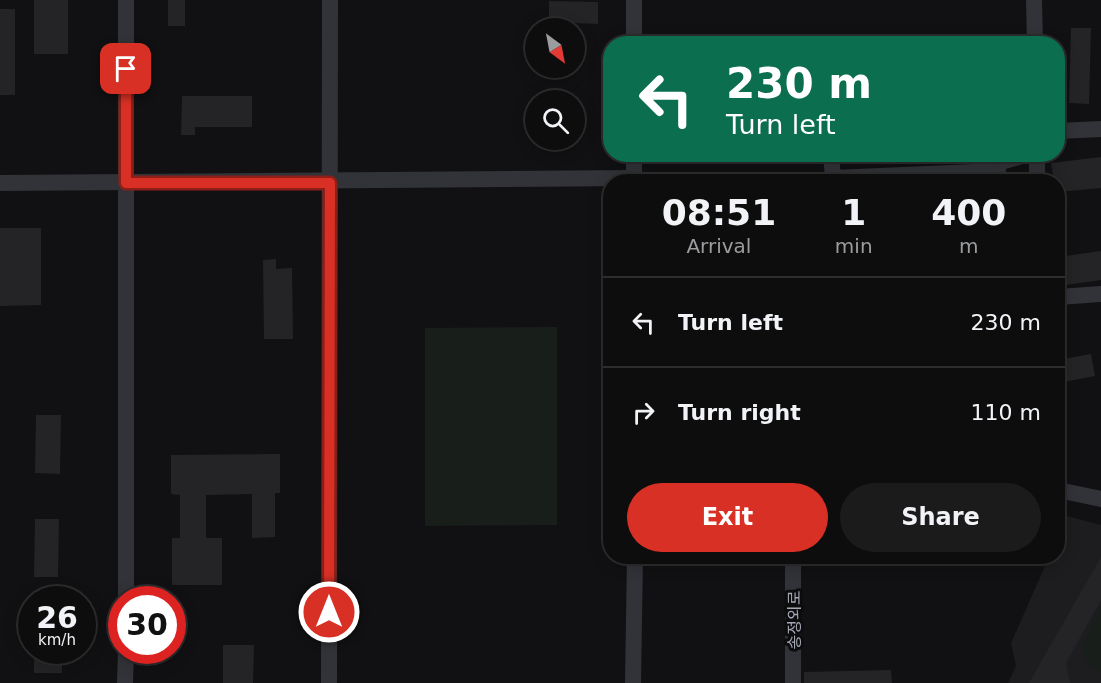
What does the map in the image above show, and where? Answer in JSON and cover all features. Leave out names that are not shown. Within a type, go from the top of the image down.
[{"type":"street","points":[[126,0],[126,586]]},
{"type":"street","points":[[328,683],[330,0]]},
{"type":"street","points":[[634,0],[634,36]]},
{"type":"street","points":[[1034,0],[1035,36]]},
{"type":"street","points":[[1065,131],[1101,129]]},
{"type":"street","points":[[887,174],[998,166]]},
{"type":"street","points":[[0,183],[603,180]]},
{"type":"street","points":[[1065,297],[1101,294]]},
{"type":"street","points":[[1065,491],[1101,499]]},
{"type":"street","points":[[633,683],[635,564]]},
{"type":"street","name":"송정외로","points":[[793,564],[794,683]]},
{"type":"street","points":[[126,664],[126,683]]},
{"type":"shaded area","points":[[557,327],[557,525],[425,526],[425,328]]},
{"type":"shaded area","points":[[1067,516],[1101,525],[1101,683],[1008,683],[1016,666],[1011,643],[1046,564],[1065,564]]},
{"type":"shaded area","points":[[1101,610],[1101,674],[1087,664],[1082,645]]},
{"type":"building","points":[[34,0],[68,0],[68,54],[34,54]]},
{"type":"building","points":[[168,0],[185,0],[185,26],[168,26]]},
{"type":"building","points":[[549,1],[598,2],[598,24],[585,23],[585,18],[549,18]]},
{"type":"building","points":[[0,9],[15,9],[15,95],[0,95]]},
{"type":"building","points":[[1071,28],[1091,28],[1089,104],[1069,103]]},
{"type":"building","points":[[182,96],[252,96],[252,127],[195,127],[195,135],[181,135]]},
{"type":"building","points":[[1101,157],[1101,188],[1065,191],[1065,174],[1053,174],[1051,163]]},
{"type":"building","points":[[0,228],[41,228],[41,305],[0,306]]},
{"type":"building","points":[[1101,251],[1101,280],[1065,285],[1065,256]]},
{"type":"building","points":[[276,259],[276,269],[292,268],[293,339],[264,339],[263,260]]},
{"type":"building","points":[[1091,354],[1095,376],[1065,382],[1065,359]]},
{"type":"building","points":[[36,415],[61,415],[60,474],[35,473]]},
{"type":"building","points":[[280,454],[280,493],[275,493],[275,537],[252,538],[252,494],[206,495],[206,538],[222,538],[222,585],[172,585],[172,538],[180,538],[180,495],[171,494],[171,455]]},
{"type":"building","points":[[35,519],[59,519],[58,577],[34,577]]},
{"type":"building","points":[[1101,557],[1101,600],[1066,663],[1070,683],[1029,683]]},
{"type":"building","points":[[223,645],[254,645],[253,683],[223,683]]},
{"type":"building","points":[[34,664],[62,664],[62,673],[34,673]]},
{"type":"building","points":[[891,670],[892,683],[804,683],[804,672]]},
{"type":"route","points":[[126,69],[126,183],[330,183],[329,612]]}]
